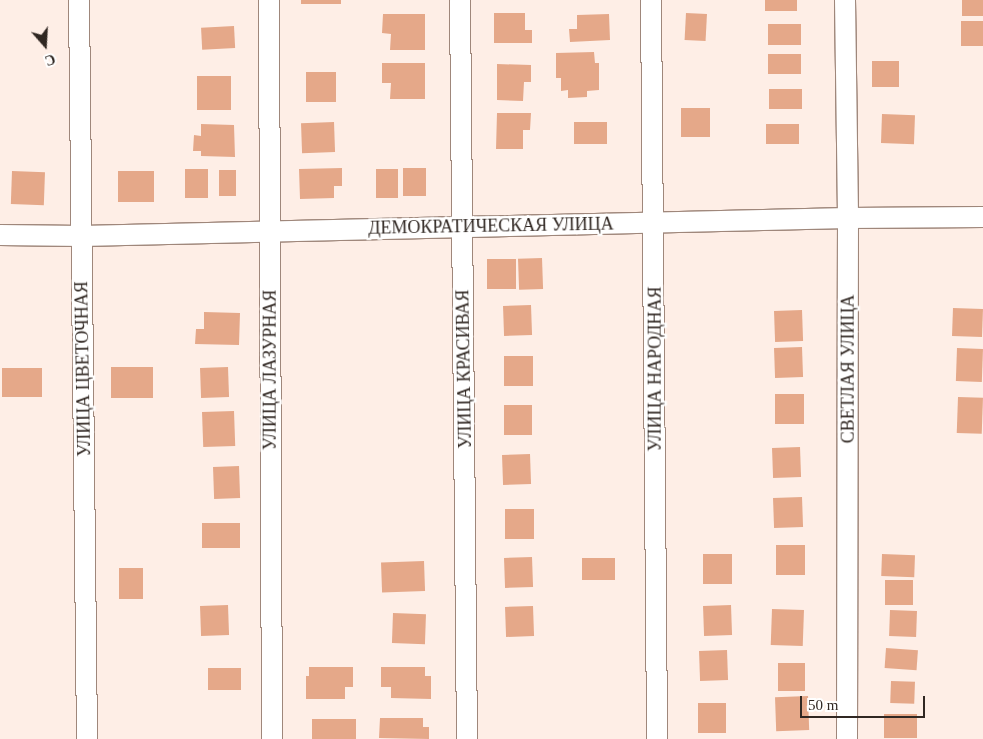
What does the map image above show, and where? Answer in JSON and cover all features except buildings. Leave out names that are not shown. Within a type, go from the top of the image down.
[{"type":"street","name":"УЛИЦА ЦВЕТОЧНАЯ","points":[[79,0],[87,739]]},
{"type":"street","name":"УЛИЦА ЛАЗУРНАЯ","points":[[269,0],[272,739]]},
{"type":"street","name":"УЛИЦА КРАСИВАЯ","points":[[460,0],[467,739]]},
{"type":"street","name":"УЛИЦА НАРОДНАЯ","points":[[651,0],[655,222],[657,739]]},
{"type":"street","name":"СВЕТЛАЯ УЛИЦА","points":[[845,0],[848,218],[847,739]]},
{"type":"street","name":"ДЕМОКРАТИЧЕСКАЯ УЛИЦА","points":[[0,235],[82,236],[655,222],[983,217]]}]
